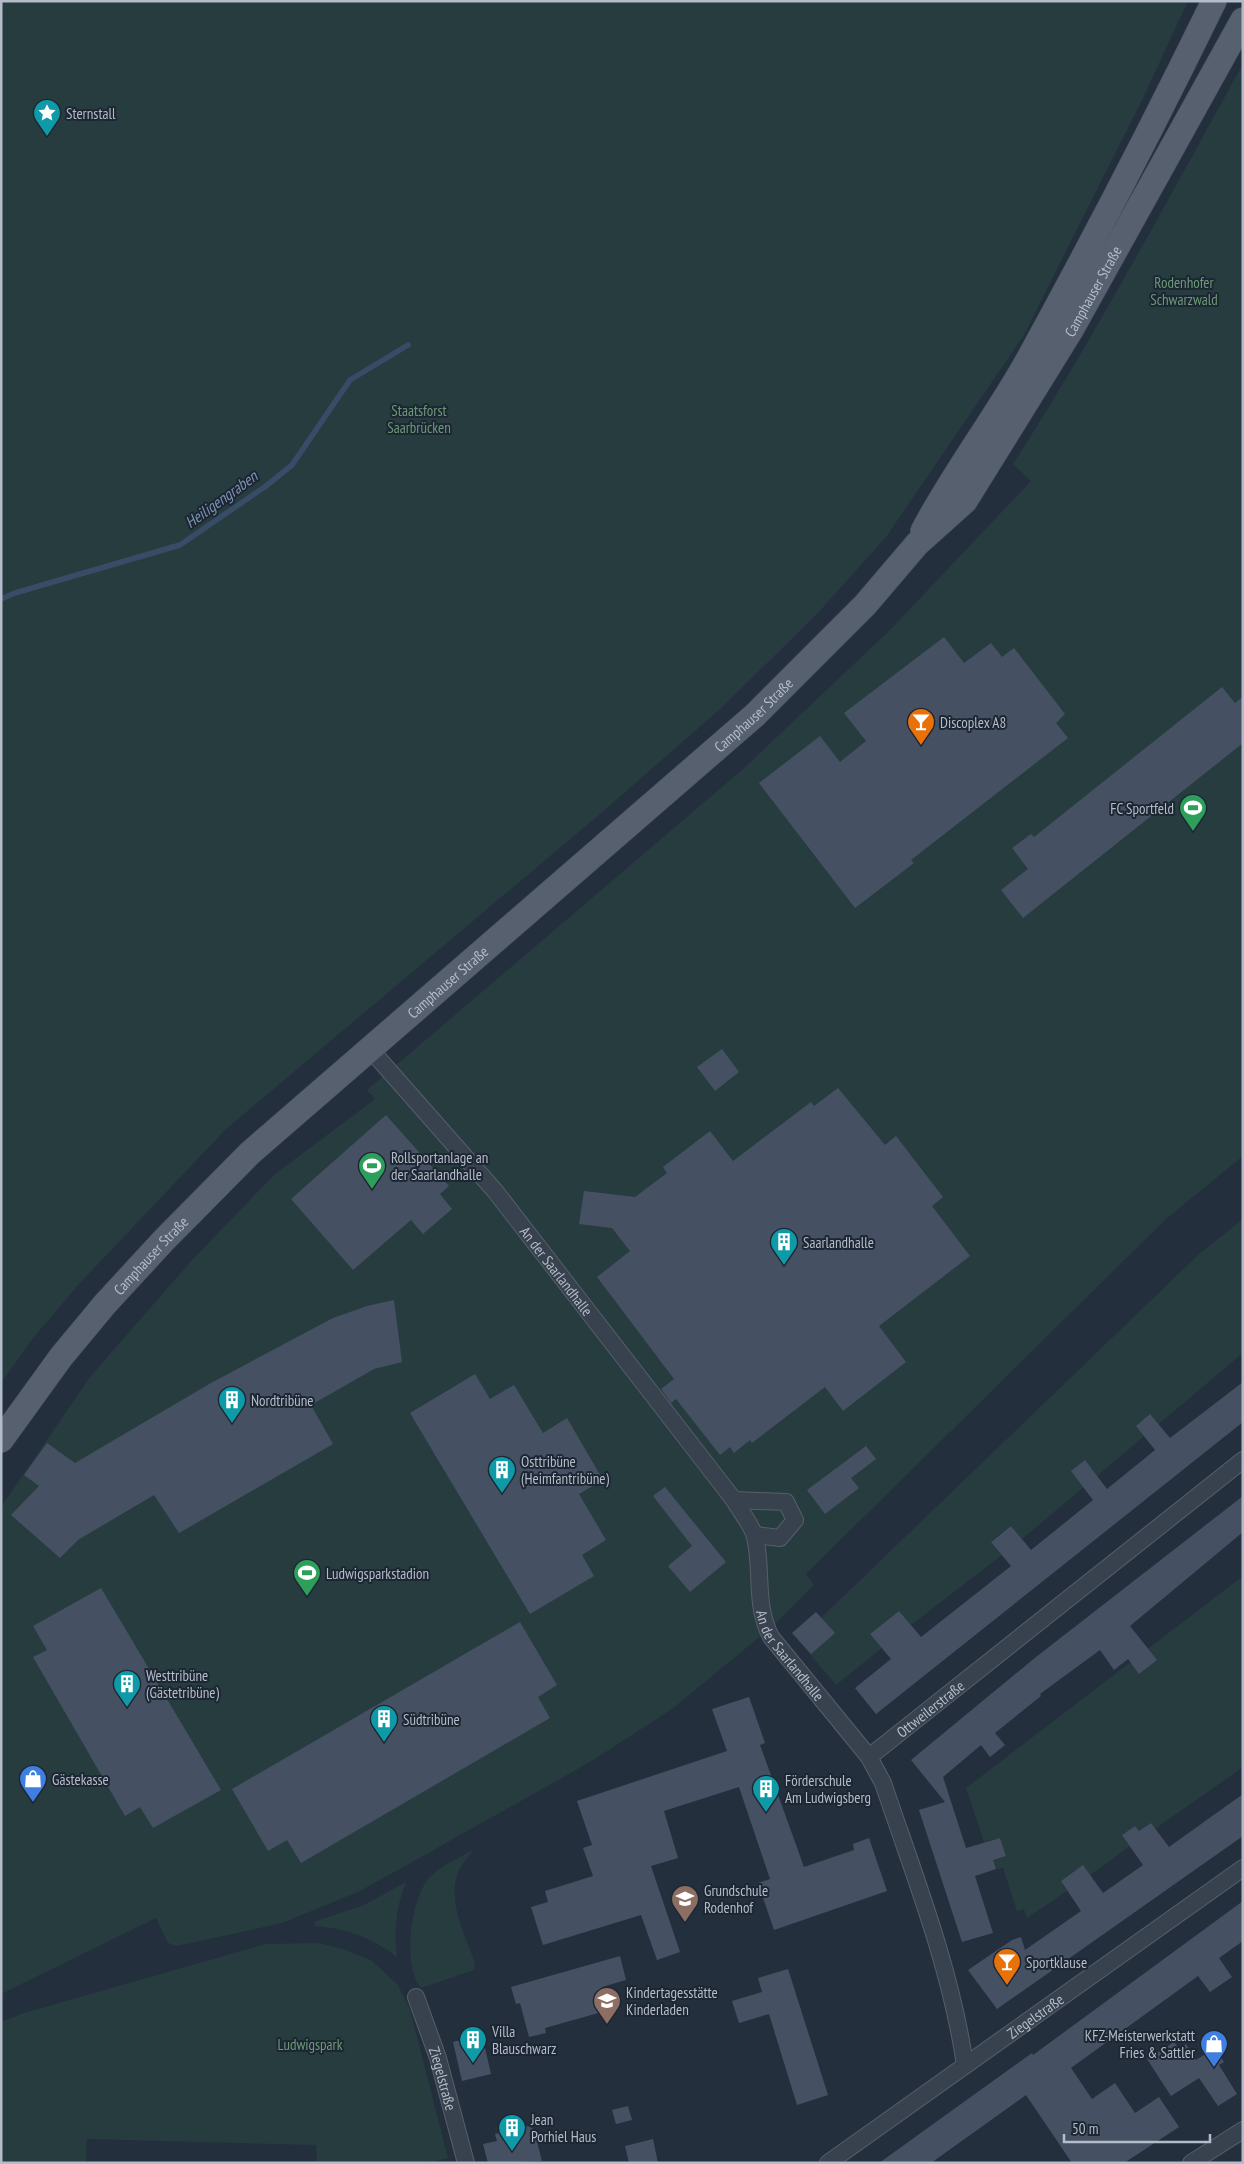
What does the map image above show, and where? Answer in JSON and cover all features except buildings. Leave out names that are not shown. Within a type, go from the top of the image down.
[{"type":"main road","name":"Camphauser Straße","points":[[917,544],[944,491],[1027,362],[1157,118],[1214,1]]},
{"type":"main road","name":"Camphauser Straße","points":[[1,1440],[61,1357],[105,1304],[164,1240],[250,1153],[755,715],[859,612],[917,544],[964,501],[998,450],[1075,322],[1243,20]]},
{"type":"street","name":"An der Saarlandhalle","points":[[370,1049],[495,1190],[734,1500],[755,1535],[760,1568],[759,1598],[765,1625],[771,1637],[870,1757]]},
{"type":"street","name":"Ottweilerstraße","points":[[870,1757],[1243,1460]]},
{"type":"street","points":[[734,1500],[786,1502],[796,1520],[780,1538],[755,1535]]},
{"type":"street","points":[[870,1757],[883,1783],[946,1973],[960,2028],[965,2064]]},
{"type":"street","name":"Ziegelstraße","points":[[828,2163],[1243,1868]]},
{"type":"street","name":"Ziegelstraße","points":[[416,1997],[438,2058],[466,2163]]},
{"type":"street","points":[[1191,2163],[1243,2130]]},
{"type":"green space","name":"Staatsforst Saarbrücken","points":[[1,1],[1188,1],[1144,96],[1024,335],[886,537],[817,614],[719,710],[600,814],[226,1129],[80,1283],[33,1338],[1,1383]]},
{"type":"green space","name":"Rodenhofer Schwarzwald","points":[[1243,64],[1243,1156],[1166,1219],[806,1574],[814,1585],[774,1625],[672,1709],[590,1762],[358,1892],[282,1923],[177,1946],[168,1943],[156,1918],[1,1994],[1,1507],[90,1377],[192,1260],[275,1174],[375,1099],[367,1090],[743,769],[890,630],[1031,481],[1013,464],[1102,316]]},
{"type":"green space","points":[[1243,1219],[1243,1353],[1022,1539],[1011,1526],[991,1541],[1002,1555],[911,1625],[899,1611],[870,1634],[882,1648],[836,1685],[798,1640],[1199,1254]]},
{"type":"green space","points":[[1243,1576],[1243,1767],[1155,1829],[1151,1823],[1139,1831],[1135,1826],[1122,1835],[1130,1846],[1090,1875],[1083,1866],[1061,1881],[1067,1891],[1027,1918],[1024,1909],[1017,1911],[1003,1868],[996,1869],[993,1860],[1006,1856],[1000,1838],[984,1842],[966,1788]]},
{"type":"green space","points":[[474,1849],[460,1868],[455,1891],[458,1916],[475,1963],[474,1970],[421,1988],[415,1978],[410,1948],[411,1930],[418,1898],[424,1884],[436,1871]]},
{"type":"green space","points":[[406,1882],[400,1900],[397,1919],[397,1957],[378,1944],[359,1935],[338,1929],[315,1926],[314,1922],[364,1905]]},
{"type":"green space","name":"Ludwigspark","points":[[318,1943],[343,1949],[371,1960],[398,1985],[410,2010],[448,2158],[427,2163],[317,2163],[316,2145],[87,2139],[86,2163],[1,2163],[1,2022],[24,2013],[266,1944]]},
{"type":"waterway","name":"Heiligengraben","points":[[1,599],[15,593],[180,545],[266,486],[292,465],[350,380],[408,345]]},
{"type":"place","name":"Sternstall","points":[[47,137]]},
{"type":"place","name":"Discoplex A8","points":[[921,746]]},
{"type":"place","name":"FC Sportfeld","points":[[1193,832]]},
{"type":"place","name":"Rollsportanlage an der Saarlandhalle","points":[[372,1190]]},
{"type":"place","name":"Saarlandhalle","points":[[784,1266]]},
{"type":"place","name":"Nordtribüne","points":[[232,1424]]},
{"type":"place","name":"Osttribüne (Heimfantribüne)","points":[[502,1494]]},
{"type":"place","name":"Ludwigsparkstadion","points":[[307,1597]]},
{"type":"place","name":"Westtribüne (Gästetribüne)","points":[[127,1708]]},
{"type":"place","name":"Südtribüne","points":[[384,1743]]},
{"type":"place","name":"Gästekasse","points":[[33,1803]]},
{"type":"place","name":"Förderschule Am Ludwigsberg","points":[[766,1813]]},
{"type":"place","name":"Grundschule Rodenhof","points":[[685,1923]]},
{"type":"place","name":"Sportklause","points":[[1007,1986]]},
{"type":"place","name":"Kindertagesstätte Kinderladen","points":[[607,2025]]},
{"type":"place","name":"Villa Blauschwarz","points":[[473,2064]]},
{"type":"place","name":"KFZ-Meisterwerkstatt Fries & Sattler","points":[[1214,2068]]},
{"type":"place","name":"Jean Porhiel Haus","points":[[512,2152]]}]
